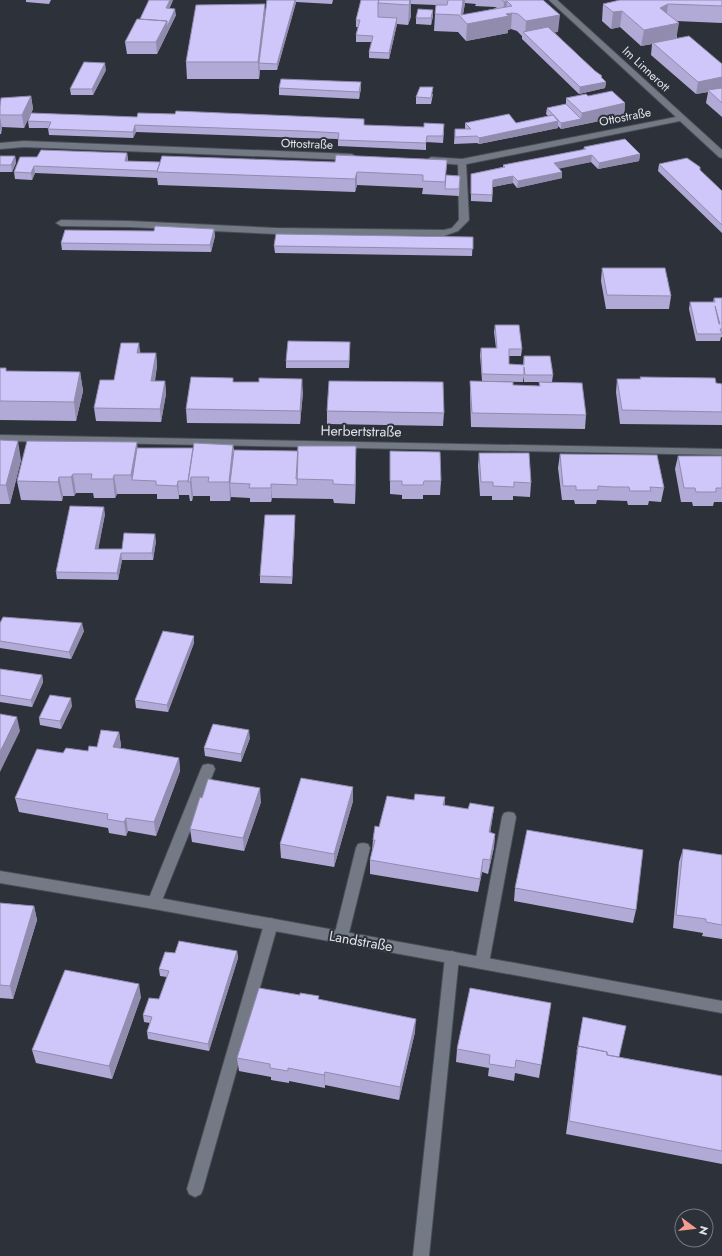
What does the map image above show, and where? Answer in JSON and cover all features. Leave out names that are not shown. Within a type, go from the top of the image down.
[{"type":"street","name":"Im Linnerott","points":[[554,0],[722,155]]},
{"type":"street","name":"Ottostraße","points":[[422,160],[462,162],[682,118]]},
{"type":"street","name":"Ottostraße","points":[[0,146],[24,144],[358,158]]},
{"type":"street","points":[[61,223],[129,224],[276,231],[449,233],[460,228],[464,220],[462,162]]},
{"type":"street","name":"Herbertstraße","points":[[0,438],[722,452]]},
{"type":"street","points":[[154,903],[208,769]]},
{"type":"street","points":[[482,963],[510,817]]},
{"type":"street","points":[[341,937],[363,848]]},
{"type":"street","name":"Landstraße","points":[[0,877],[271,924],[722,1007]]},
{"type":"street","points":[[195,1189],[271,924]]},
{"type":"street","points":[[421,1256],[452,957]]},
{"type":"building","points":[[149,0],[170,0],[166,8],[175,9],[167,27],[167,21],[140,19]]},
{"type":"building","points":[[267,0],[295,0],[277,64],[259,63]]},
{"type":"building","points":[[361,0],[379,0],[378,17],[397,18],[389,53],[369,52],[373,36],[356,35],[360,20],[356,20]]},
{"type":"building","points":[[379,0],[410,0],[409,5],[378,3]]},
{"type":"building","points":[[448,0],[463,0],[461,15],[512,6],[507,1],[504,2],[502,0],[543,0],[560,15],[526,21],[518,14],[512,13],[506,14],[509,16],[467,24],[459,15],[435,14],[436,5],[447,5]]},
{"type":"building","points":[[620,0],[722,0],[722,6],[668,4],[660,8],[679,23],[644,30],[622,11],[613,12],[603,4]]},
{"type":"building","points":[[265,4],[258,62],[186,62],[196,5]]},
{"type":"building","points":[[418,9],[433,10],[431,18],[416,18]]},
{"type":"building","points":[[137,19],[167,21],[156,42],[125,42]]},
{"type":"building","points":[[548,27],[602,76],[601,77],[606,82],[580,87],[523,32]]},
{"type":"building","points":[[689,36],[722,64],[722,77],[698,82],[653,43]]},
{"type":"building","points":[[84,62],[105,63],[92,89],[70,89]]},
{"type":"building","points":[[281,79],[361,82],[359,92],[279,88]]},
{"type":"building","points":[[420,87],[433,87],[431,98],[416,97]]},
{"type":"building","points":[[722,88],[722,103],[708,90]]},
{"type":"building","points":[[612,91],[625,103],[582,113],[566,98],[586,94],[588,96]]},
{"type":"building","points":[[31,96],[22,115],[0,115],[1,98]]},
{"type":"building","points":[[566,104],[581,119],[561,123],[547,108]]},
{"type":"building","points":[[176,111],[364,119],[364,125],[424,127],[424,123],[444,124],[443,136],[427,136],[426,143],[338,140],[339,133],[303,131],[135,125],[133,132],[48,129],[51,122],[28,121],[31,113],[137,117],[138,113],[175,114]]},
{"type":"building","points":[[509,114],[516,123],[553,115],[558,121],[479,138],[477,136],[455,137],[455,129],[471,129],[465,123]]},
{"type":"building","points":[[625,139],[640,154],[599,163],[592,155],[554,163],[562,172],[518,181],[513,176],[493,180],[492,195],[471,194],[471,174],[505,167],[503,165],[586,149],[584,147]]},
{"type":"building","points":[[41,150],[127,153],[125,161],[160,162],[157,171],[34,166],[31,173],[14,172],[20,157],[37,157]]},
{"type":"building","points":[[336,155],[447,160],[445,182],[423,181],[423,175],[357,172],[355,179],[157,172],[162,156],[335,162]]},
{"type":"building","points":[[0,156],[15,156],[11,165],[0,165]]},
{"type":"building","points":[[687,158],[700,167],[700,170],[722,191],[722,225],[659,164]]},
{"type":"building","points":[[446,175],[460,176],[459,189],[445,189]]},
{"type":"building","points":[[155,226],[214,229],[210,245],[61,243],[65,230],[154,231]]},
{"type":"building","points":[[276,234],[473,237],[473,249],[274,246]]},
{"type":"building","points":[[602,268],[665,268],[671,296],[607,295]]},
{"type":"building","points":[[714,298],[722,298],[722,329],[720,329],[722,334],[697,334],[690,302],[715,302]]},
{"type":"building","points":[[495,325],[519,325],[522,349],[509,349],[509,364],[524,365],[524,356],[550,356],[553,375],[525,375],[524,367],[524,375],[482,374],[481,348],[497,348]]},
{"type":"building","points":[[288,341],[350,342],[349,361],[286,361]]},
{"type":"building","points":[[121,343],[139,343],[137,353],[156,353],[151,381],[165,381],[160,409],[94,408],[100,380],[114,380]]},
{"type":"building","points":[[0,368],[6,368],[6,371],[80,372],[74,402],[0,401]]},
{"type":"building","points":[[191,377],[233,378],[233,382],[259,382],[259,378],[302,379],[300,411],[186,409]]},
{"type":"building","points":[[640,377],[715,378],[716,383],[722,384],[722,412],[622,410],[617,379],[641,379]]},
{"type":"building","points":[[329,381],[443,382],[444,413],[327,411]]},
{"type":"building","points":[[470,381],[513,382],[513,385],[540,386],[539,382],[582,383],[586,415],[472,413]]},
{"type":"building","points":[[0,440],[18,441],[6,485],[0,485]]},
{"type":"building","points":[[27,441],[137,442],[131,475],[114,475],[113,479],[91,479],[92,474],[73,474],[71,477],[59,477],[58,482],[17,481]]},
{"type":"building","points":[[194,443],[233,445],[229,482],[208,482],[209,477],[191,477],[190,482],[188,482]]},
{"type":"building","points":[[298,446],[356,446],[355,485],[333,484],[333,480],[296,479]]},
{"type":"building","points":[[137,448],[193,448],[188,481],[178,481],[177,486],[156,485],[156,481],[132,480]]},
{"type":"building","points":[[234,450],[298,451],[297,485],[271,484],[271,488],[249,488],[250,484],[230,483]]},
{"type":"building","points":[[390,451],[440,452],[441,481],[424,481],[423,485],[402,485],[402,481],[390,481]]},
{"type":"building","points":[[479,453],[529,453],[531,483],[514,482],[514,487],[493,486],[493,482],[481,482]]},
{"type":"building","points":[[560,454],[657,455],[664,488],[650,487],[651,491],[630,491],[629,487],[598,486],[598,490],[576,490],[576,486],[563,486]]},
{"type":"building","points":[[678,456],[722,456],[722,488],[716,488],[716,492],[696,492],[695,488],[684,488]]},
{"type":"building","points":[[70,506],[104,507],[95,549],[122,549],[124,533],[155,534],[152,553],[121,553],[117,573],[56,572]]},
{"type":"building","points":[[265,515],[295,515],[292,577],[260,576]]},
{"type":"building","points":[[3,617],[82,623],[69,652],[0,641],[0,623]]},
{"type":"building","points":[[163,631],[194,636],[167,705],[135,700]]},
{"type":"building","points":[[0,669],[42,675],[31,700],[0,695]]},
{"type":"building","points":[[50,695],[71,698],[60,721],[39,718]]},
{"type":"building","points":[[0,714],[17,717],[0,752]]},
{"type":"building","points":[[213,724],[249,730],[241,754],[204,748]]},
{"type":"building","points":[[101,730],[119,732],[113,747],[179,758],[154,822],[126,818],[124,822],[107,819],[108,814],[15,798],[37,749],[63,753],[66,748],[88,751],[89,746],[97,747]]},
{"type":"building","points":[[301,778],[353,787],[334,854],[280,844]]},
{"type":"building","points":[[208,779],[260,788],[243,838],[190,829],[200,797],[202,798]]},
{"type":"building","points":[[415,794],[445,797],[443,805],[468,809],[470,803],[494,807],[489,832],[495,834],[490,860],[483,859],[480,879],[370,860],[375,840],[373,840],[375,826],[379,827],[387,796],[414,800]]},
{"type":"building","points":[[527,830],[643,850],[636,910],[515,888]]},
{"type":"building","points":[[683,849],[722,855],[722,925],[706,922],[706,919],[676,915]]},
{"type":"building","points":[[0,903],[34,906],[10,986],[0,985]]},
{"type":"building","points":[[179,941],[237,951],[208,1044],[147,1032],[152,1017],[143,1015],[149,998],[159,999],[169,971],[159,969],[165,952],[175,953]]},
{"type":"building","points":[[65,970],[139,984],[109,1066],[32,1050]]},
{"type":"building","points":[[259,988],[300,995],[300,993],[319,996],[318,999],[416,1019],[400,1087],[325,1072],[324,1075],[288,1068],[288,1071],[270,1068],[270,1064],[237,1058]]},
{"type":"building","points":[[470,988],[551,1003],[541,1065],[516,1060],[515,1068],[489,1064],[490,1055],[457,1049]]},
{"type":"building","points":[[583,1017],[626,1026],[619,1057],[607,1055],[607,1052],[578,1046]]},
{"type":"building","points":[[578,1046],[607,1052],[607,1055],[722,1076],[722,1151],[569,1121]]}]
